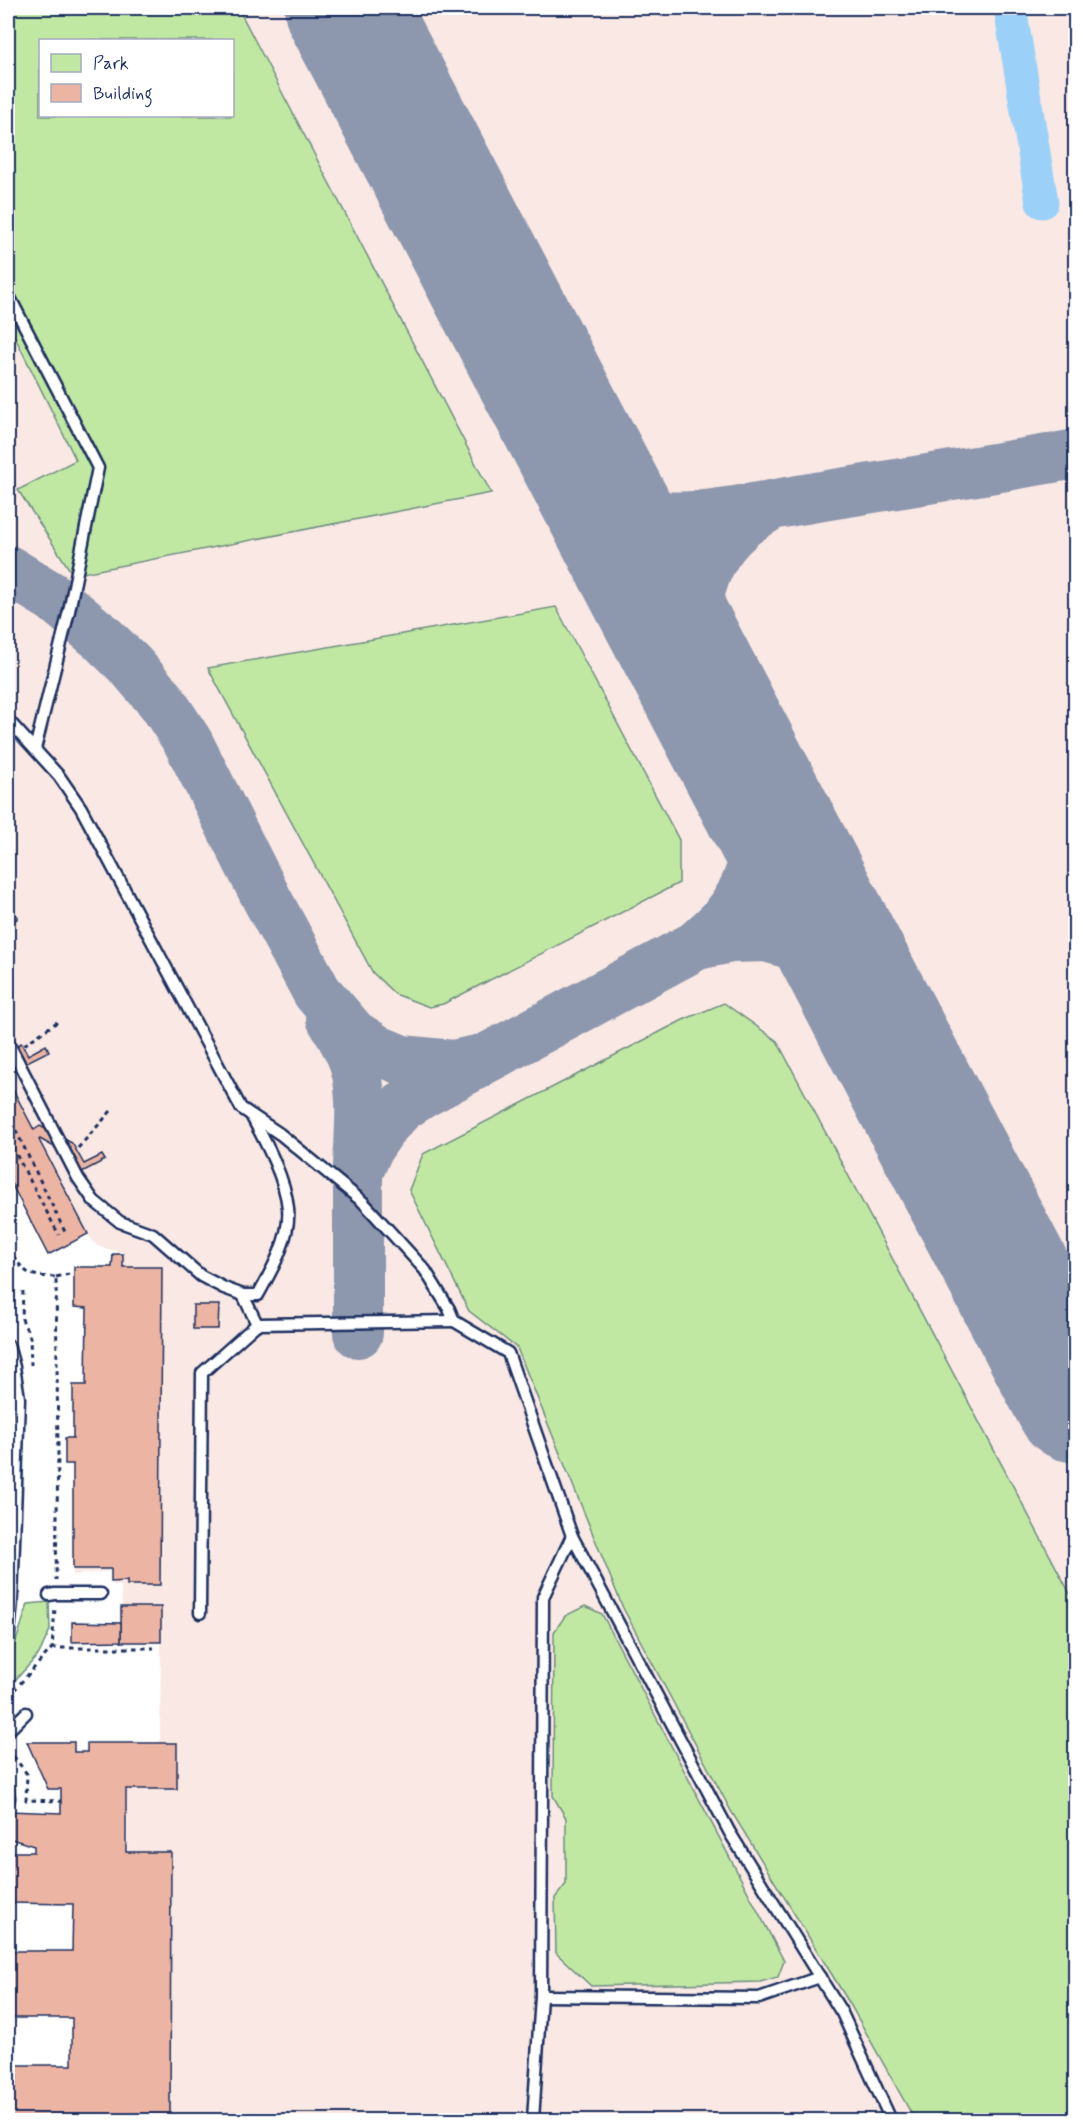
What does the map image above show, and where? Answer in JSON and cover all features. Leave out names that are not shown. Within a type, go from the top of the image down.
[{"type":"lane","points":[[8,294],[98,468],[69,611],[35,749]]},
{"type":"lane","points":[[8,720],[59,776],[81,808],[241,1108],[288,1141],[363,1202],[425,1270],[454,1321]]},
{"type":"lane","points":[[8,1042],[85,1191],[94,1201],[120,1222],[153,1234],[201,1276],[224,1288],[243,1294],[258,1295],[282,1247],[288,1209],[285,1192],[267,1144],[250,1114]]},
{"type":"lane","points":[[243,1294],[257,1324]]},
{"type":"lane","points":[[200,1612],[202,1373],[257,1324],[454,1321],[508,1353],[572,1536],[730,1833],[842,2013],[891,2121]]},
{"type":"lane","points":[[8,1345],[19,1398],[12,1601],[8,1643]]},
{"type":"lane","points":[[532,2121],[541,1996],[543,1597],[572,1536]]},
{"type":"lane","points":[[52,1594],[101,1594]]},
{"type":"lane","points":[[8,1731],[26,1713]]},
{"type":"lane","points":[[8,1788],[8,1803]]},
{"type":"lane","points":[[541,1996],[759,1998],[820,1977]]},
{"type":"path","points":[[23,1046],[57,1022]]},
{"type":"path","points":[[77,1149],[111,1111]]},
{"type":"path","points":[[8,1114],[65,1232]]},
{"type":"path","points":[[8,1139],[59,1235]]},
{"type":"path","points":[[8,1249],[24,1270],[32,1276],[56,1277],[74,1273]]},
{"type":"path","points":[[8,1697],[52,1648],[58,1452],[56,1277]]},
{"type":"path","points":[[23,1291],[22,1319],[30,1337],[30,1365]]},
{"type":"path","points":[[24,1365],[38,1365]]},
{"type":"path","points":[[58,1452],[65,1452]]},
{"type":"path","points":[[52,1648],[154,1648]]},
{"type":"path","points":[[8,1749],[27,1774],[26,1800],[61,1801]]},
{"type":"shaded area","points":[[8,8],[1075,8],[1075,2120],[157,2120],[128,1849],[127,1790],[160,1741],[161,1643],[122,1606],[121,1586],[113,1585],[112,1571],[73,1575],[76,1464],[69,1464],[65,1452],[69,1437],[76,1437],[76,1385],[90,1385],[89,1307],[75,1306],[74,1266],[117,1267],[118,1255],[127,1254],[97,1246],[86,1232],[48,1253],[8,1180]]},
{"type":"green space","points":[[8,8],[238,8],[491,493],[73,575],[18,490],[76,460],[8,323]]},
{"type":"green space","points":[[556,607],[679,840],[679,883],[443,1004],[429,1007],[395,994],[373,973],[208,668]]},
{"type":"green space","points":[[724,1003],[777,1041],[1075,1603],[1075,2120],[915,2120],[850,2004],[731,1811],[623,1608],[517,1348],[469,1311],[409,1190],[423,1154],[683,1020]]},
{"type":"green space","points":[[49,1602],[50,1630],[39,1654],[8,1688],[8,1666],[28,1604]]},
{"type":"green space","points":[[585,1606],[602,1614],[784,1961],[778,1977],[760,1982],[591,1986],[556,1953],[555,1898],[566,1884],[566,1818],[553,1796],[554,1632],[565,1616]]},
{"type":"building","points":[[11,910],[17,919],[13,921],[8,935],[8,912]]},
{"type":"building","points":[[21,1043],[28,1055],[46,1045],[49,1051],[25,1063],[16,1052],[8,1056],[8,1050]]},
{"type":"building","points":[[8,1080],[34,1130],[40,1126],[72,1143],[84,1164],[102,1155],[105,1160],[80,1173],[65,1153],[39,1140],[88,1234],[48,1255],[8,1177]]},
{"type":"building","points":[[113,1254],[123,1254],[123,1267],[162,1267],[160,1585],[127,1585],[127,1581],[111,1582],[111,1569],[73,1569],[73,1464],[65,1464],[65,1438],[73,1438],[73,1385],[86,1385],[87,1308],[74,1307],[74,1267],[112,1267]]},
{"type":"building","points":[[193,1305],[219,1305],[218,1329],[193,1329]]},
{"type":"building","points":[[121,1607],[161,1607],[161,1642],[121,1642]]},
{"type":"building","points":[[72,1622],[121,1623],[121,1641],[72,1642]]},
{"type":"building","points":[[27,1742],[74,1742],[74,1752],[87,1752],[87,1743],[177,1743],[177,1789],[126,1789],[126,1852],[171,1852],[170,2120],[8,2120],[8,2065],[72,2065],[72,2018],[8,2018],[8,1951],[72,1951],[73,1904],[8,1903],[8,1852],[34,1852],[34,1846],[8,1838],[8,1811],[61,1813],[61,1789],[48,1789]]},
{"type":"waterway","points":[[1010,8],[1042,202]]},
{"type":"taxiway","points":[[589,470],[621,502],[637,511],[663,516],[682,516],[746,509],[1076,454]]},
{"type":"taxiway","points":[[708,699],[697,630],[702,586],[721,546],[742,524],[772,505]]},
{"type":"taxiway","points":[[8,570],[54,598],[101,637],[131,666],[162,702],[188,742],[317,992],[353,1034],[378,1050],[402,1060],[453,1065],[487,1058],[697,945],[731,938],[766,937],[809,952],[824,961],[847,981],[875,1017]]},
{"type":"taxiway","points":[[697,945],[733,908],[752,868],[757,824],[749,788],[736,752]]},
{"type":"taxiway","points":[[331,1018],[350,1052],[359,1085],[358,1168]]},
{"type":"taxiway","points":[[358,1333],[358,1173],[369,1147],[384,1125],[401,1107],[475,1065]]},
{"type":"runway","points":[[346,8],[1076,1401]]}]
